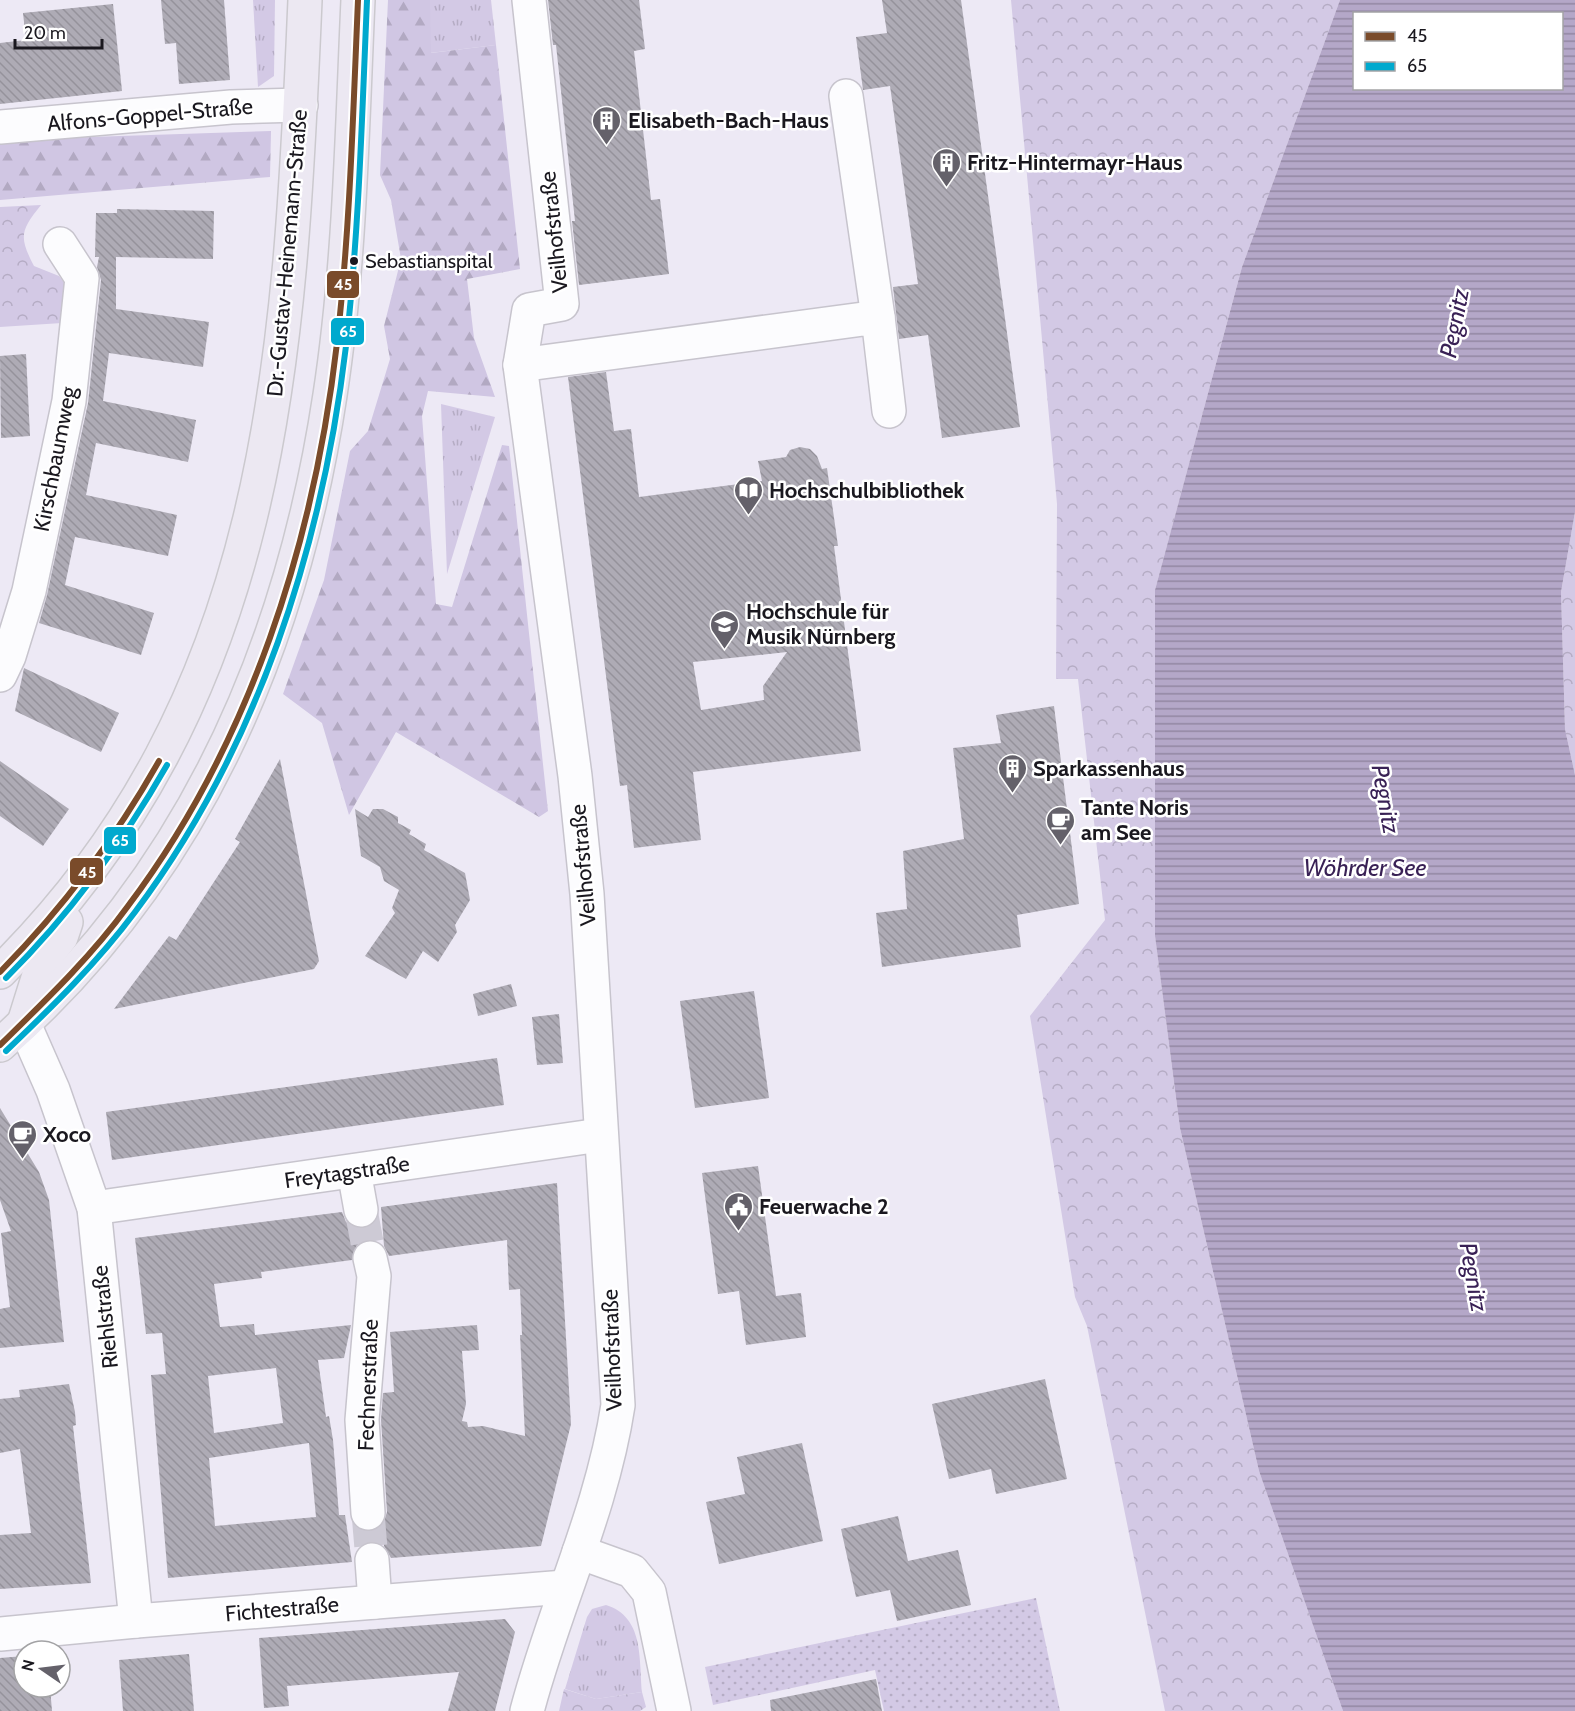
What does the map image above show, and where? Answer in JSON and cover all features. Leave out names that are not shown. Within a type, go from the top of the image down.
[{"type":"main road","name":"Dr.-Gustav-Heinemann-Straße","points":[[0,972],[79,883],[135,804],[173,735],[209,654],[242,552],[267,444],[281,362],[293,238],[305,0]]},
{"type":"main road","points":[[12,1035],[99,945],[131,904],[177,835],[235,730],[279,616],[310,500],[333,370],[346,242],[358,0]]},
{"type":"main road","points":[[12,1035],[44,959],[61,937],[79,883]]},
{"type":"street","name":"Veilhofstraße","points":[[527,1711],[565,1587],[594,1510],[613,1439],[618,1405],[586,882],[520,365],[529,310],[562,304],[530,0]]},
{"type":"street","points":[[846,96],[879,317],[889,411]]},
{"type":"street","name":"Alfons-Goppel-Straße","points":[[0,127],[231,107],[301,105]]},
{"type":"street","name":"Kirschbaumweg","points":[[0,675],[9,656],[29,591],[69,401],[82,278],[60,244]]},
{"type":"street","points":[[520,365],[879,317]]},
{"type":"street","name":"Riehlstraße","points":[[12,1035],[53,1090],[94,1208],[136,1621]]},
{"type":"street","name":"Freytagstraße","points":[[94,1208],[600,1135]]},
{"type":"street","points":[[354,1171],[361,1210]]},
{"type":"street","name":"Fechnerstraße","points":[[369,1513],[362,1420],[374,1276],[370,1258]]},
{"type":"street","points":[[579,1552],[632,1572],[649,1592],[674,1711]]},
{"type":"street","points":[[372,1560],[375,1602]]},
{"type":"street","name":"Fichtestraße","points":[[0,1634],[565,1587]]},
{"type":"green space","points":[[253,0],[275,0],[274,76],[258,87]]},
{"type":"green space","points":[[388,0],[430,0],[431,53],[496,45],[520,269],[467,279],[474,338],[495,397],[428,391],[422,416],[436,604],[452,607],[502,445],[509,446],[548,811],[539,817],[396,732],[349,815],[322,723],[283,694],[324,580],[350,451],[368,431],[390,359],[384,326],[401,259],[391,200],[380,175]]},
{"type":"green space","points":[[430,0],[491,0],[496,45],[430,53]]},
{"type":"green space","points":[[1011,0],[1340,0],[1242,267],[1155,590],[1155,936],[1180,1128],[1259,1471],[1343,1711],[1165,1711],[1087,1326],[1075,1297],[1030,1016],[1105,920],[1078,679],[1056,679],[1057,504]]},
{"type":"green space","points":[[271,131],[270,177],[0,200],[0,140]]},
{"type":"green space","points":[[41,205],[29,221],[24,241],[34,266],[59,276],[66,285],[62,323],[0,327],[0,207]]},
{"type":"green space","points":[[441,404],[495,417],[447,574]]},
{"type":"green space","points":[[1575,512],[1575,775],[1565,729],[1561,592]]},
{"type":"green space","points":[[1036,1598],[1060,1711],[884,1711],[875,1670],[713,1705],[705,1667]]},
{"type":"green space","points":[[606,1605],[627,1619],[633,1629],[639,1653],[642,1692],[596,1699],[565,1689],[587,1617],[592,1609]]},
{"type":"green space","points":[[564,1689],[596,1699],[642,1692],[646,1707],[640,1711],[559,1711]]},
{"type":"water","name":"Wöhrder See","points":[[1340,0],[1575,0],[1575,512],[1561,592],[1565,729],[1575,775],[1575,1711],[1343,1711],[1259,1471],[1180,1128],[1155,936],[1155,590],[1242,267]]},
{"type":"building","points":[[161,0],[224,0],[230,80],[179,84],[176,43],[165,44]]},
{"type":"building","name":"Elisabeth-Bach-Haus","points":[[548,0],[639,0],[645,49],[634,51],[651,200],[660,199],[669,274],[579,285],[572,221],[575,221],[556,45],[553,45]]},
{"type":"building","name":"Fritz-Hintermayr-Haus","points":[[882,0],[961,0],[1020,427],[942,438],[928,335],[899,339],[893,287],[918,284],[890,86],[863,90],[856,37],[887,33]]},
{"type":"building","points":[[113,4],[122,91],[0,104],[0,43],[26,40],[23,13]]},
{"type":"building","points":[[117,209],[214,211],[213,259],[116,257],[116,309],[209,322],[203,367],[109,353],[103,401],[196,420],[188,462],[96,443],[86,495],[177,515],[168,556],[75,537],[65,585],[154,613],[141,655],[39,623],[88,403],[101,280],[97,267],[99,257],[95,257],[96,213],[117,213]]},
{"type":"building","points":[[26,354],[30,436],[1,438],[0,356]]},
{"type":"building","name":"Hochschule für Musik Nürnberg","points":[[606,372],[614,431],[631,429],[639,497],[762,481],[758,461],[786,457],[790,450],[800,447],[810,449],[817,456],[822,469],[827,468],[838,546],[834,546],[861,751],[693,772],[701,840],[634,848],[627,785],[620,786],[568,377]],"holes":[[[787,652],[763,686],[764,700],[701,710],[693,662]]]},
{"type":"building","points":[[24,668],[119,713],[101,752],[15,711]]},
{"type":"building","name":"Sparkassenhaus","points":[[1054,706],[1079,904],[1017,915],[1021,947],[882,967],[876,913],[907,909],[903,851],[964,839],[953,748],[1001,743],[996,715]]},
{"type":"building","points":[[280,759],[319,961],[314,969],[114,1009],[169,936],[176,940],[240,842],[235,839]]},
{"type":"building","points":[[0,761],[69,809],[43,846],[0,816]]},
{"type":"building","points":[[355,809],[368,817],[373,809],[383,809],[398,817],[398,823],[411,830],[409,834],[426,844],[424,850],[465,873],[470,900],[455,925],[457,932],[438,962],[423,951],[406,979],[365,956],[395,913],[392,908],[399,890],[384,881],[380,867],[361,856]]},
{"type":"building","points":[[511,984],[517,1006],[478,1016],[473,994]]},
{"type":"building","points":[[754,991],[769,1098],[695,1108],[680,1001]]},
{"type":"building","points":[[559,1014],[563,1063],[537,1065],[532,1017]]},
{"type":"building","points":[[497,1058],[504,1105],[112,1160],[106,1112]]},
{"type":"building","points":[[0,1108],[39,1172],[49,1200],[64,1342],[0,1348],[0,1309],[10,1307],[1,1233],[11,1231],[0,1200]]},
{"type":"building","name":"Feuerwache 2","points":[[758,1166],[776,1296],[801,1293],[806,1337],[746,1345],[739,1291],[718,1294],[702,1173]]},
{"type":"building","points":[[557,1183],[571,1424],[541,1546],[391,1558],[384,1546],[383,1524],[387,1512],[381,1420],[383,1393],[394,1392],[390,1332],[477,1325],[479,1350],[462,1351],[466,1404],[462,1421],[467,1422],[468,1427],[483,1426],[525,1436],[520,1289],[509,1290],[507,1240],[389,1256],[384,1246],[381,1207]]},
{"type":"building","points":[[342,1212],[346,1222],[354,1227],[365,1228],[374,1223],[370,1240],[357,1245],[352,1260],[261,1272],[262,1278],[214,1284],[220,1327],[254,1324],[255,1335],[351,1325],[344,1358],[318,1360],[326,1417],[329,1416],[333,1440],[339,1515],[345,1515],[352,1562],[168,1578],[151,1375],[166,1374],[162,1333],[146,1334],[135,1238]],"holes":[[[276,1368],[283,1423],[214,1433],[208,1376]],[[309,1443],[316,1517],[215,1526],[209,1458]]]},
{"type":"building","points":[[1045,1379],[1067,1479],[996,1494],[991,1469],[949,1479],[932,1404]]},
{"type":"building","points":[[69,1384],[75,1412],[76,1425],[73,1426],[91,1583],[0,1589],[0,1535],[31,1533],[20,1449],[0,1453],[0,1399],[20,1397],[19,1390]]},
{"type":"building","points":[[802,1443],[823,1541],[719,1564],[706,1502],[745,1494],[737,1457]]},
{"type":"building","points":[[898,1516],[908,1561],[958,1550],[971,1605],[897,1621],[890,1590],[856,1597],[841,1529]]},
{"type":"building","points":[[505,1619],[515,1632],[495,1711],[448,1711],[459,1672],[287,1686],[289,1706],[264,1708],[259,1638]]},
{"type":"building","points":[[189,1654],[194,1711],[123,1711],[119,1660]]},
{"type":"building","points":[[12,1657],[12,1699],[51,1699],[52,1711],[0,1711],[0,1658]]},
{"type":"building","points":[[876,1679],[882,1711],[771,1711],[770,1700]]},
{"type":"tunnel","points":[[361,1210],[370,1258]]},
{"type":"tunnel","points":[[368,1513],[372,1560]]},
{"type":"transit line","name":"45","points":[[0,1045],[99,943],[171,844],[209,778],[242,709],[270,639],[293,566],[312,493],[337,343],[348,215],[358,0]]},
{"type":"transit line","name":"65","points":[[6,1051],[90,967],[135,912],[178,849],[216,783],[249,714],[278,643],[301,570],[320,496],[335,421],[346,346],[357,217],[367,0]]},
{"type":"transit line","name":"45","points":[[0,972],[87,872],[159,761]]},
{"type":"transit line","name":"65","points":[[6,978],[52,929],[94,877],[132,823],[167,765]]},
{"type":"place","name":"Elisabeth-Bach-Haus","points":[[607,146]]},
{"type":"place","name":"Fritz-Hintermayr-Haus","points":[[946,188]]},
{"type":"place","name":"Sebastianspital","points":[[354,261]]},
{"type":"place","name":"Hochschulbibliothek","points":[[748,516]]},
{"type":"place","name":"Hochschule für Musik Nürnberg","points":[[725,650]]},
{"type":"place","name":"Sparkassenhaus","points":[[1012,794]]},
{"type":"place","name":"Tante Noris am See","points":[[1060,846]]},
{"type":"place","name":"Xoco","points":[[22,1160]]},
{"type":"place","name":"Feuerwache 2","points":[[738,1232]]},
{"type":"water label","name":"Pegnitz","points":[[1454,323]]},
{"type":"water label","name":"Pegnitz","points":[[1386,799]]},
{"type":"water label","name":"Pegnitz","points":[[1474,1277]]}]
